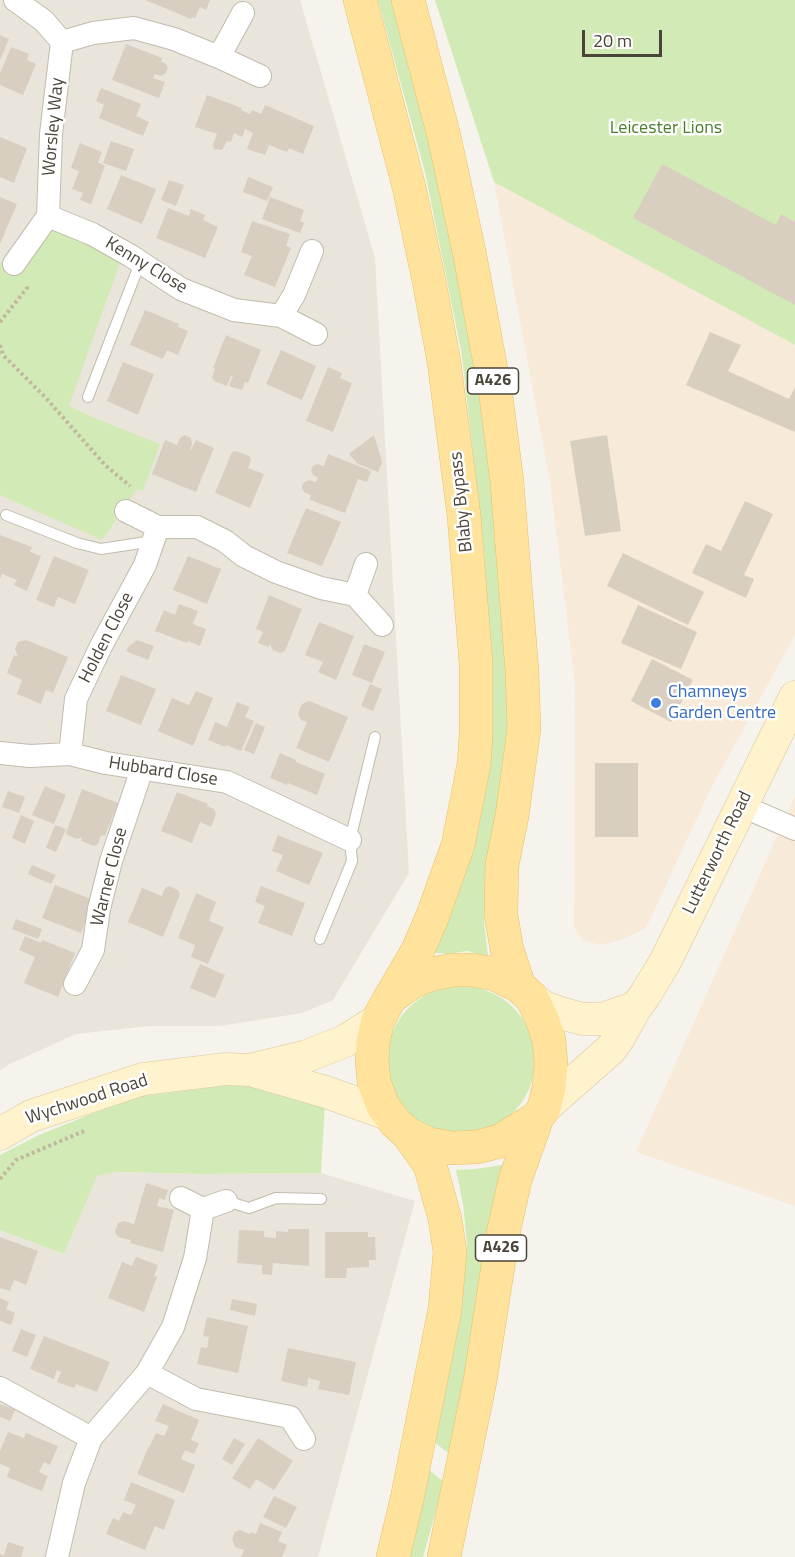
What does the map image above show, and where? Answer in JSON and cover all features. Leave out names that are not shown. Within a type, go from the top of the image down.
[{"type":"main road","name":"Blaby Bypass","points":[[360,0],[409,187],[444,362],[464,516],[476,664],[474,764],[458,846],[418,950],[384,1009]]},
{"type":"main road","name":"A426","points":[[408,0],[428,71],[462,213],[496,396],[507,482],[522,671],[524,729],[512,816],[502,865],[501,915],[507,950],[525,992]]},
{"type":"main road","points":[[453,970],[473,970],[495,974],[525,992],[542,1019],[549,1040],[551,1064],[549,1087],[540,1113],[500,1141],[452,1148],[429,1144],[399,1124],[383,1106],[374,1082],[373,1042],[384,1009],[412,982],[432,974],[453,970]]},
{"type":"main road","name":"A426","points":[[444,1557],[480,1381],[503,1234],[515,1180],[540,1113]]},
{"type":"main road","name":"A426","points":[[393,1557],[445,1309],[450,1252],[445,1219],[430,1165],[399,1124]]},
{"type":"street","points":[[15,0],[44,21],[62,42],[93,33],[134,28],[174,39],[260,76]]},
{"type":"street","points":[[219,57],[243,13]]},
{"type":"street","name":"Worsley Way","points":[[48,216],[51,134],[62,42]]},
{"type":"street","points":[[14,264],[48,216]]},
{"type":"street","name":"Kenny Close","points":[[48,216],[92,234],[181,289],[234,310],[281,316],[316,334]]},
{"type":"street","points":[[281,316],[294,295],[312,251]]},
{"type":"street","points":[[126,511],[155,534],[197,527],[225,541],[244,556],[276,572],[321,588],[355,595],[382,625]]},
{"type":"street","name":"Holden Close","points":[[70,754],[76,699],[101,646],[145,565],[155,534]]},
{"type":"street","points":[[355,595],[366,564]]},
{"type":"street","name":"Lutterworth Road","points":[[540,1113],[611,1048],[620,1036],[636,1006],[665,962],[795,698]]},
{"type":"street","name":"Hubbard Close","points":[[0,753],[30,756],[70,754],[105,763],[227,782],[350,840]]},
{"type":"street","name":"Warner Close","points":[[75,984],[93,950],[99,909],[111,861],[142,769]]},
{"type":"street","points":[[742,806],[795,829]]},
{"type":"street","points":[[525,992],[544,1007],[583,1019],[602,1019],[636,1006]]},
{"type":"street","name":"Wychwood Road","points":[[249,1070],[307,1056],[345,1041],[384,1009]]},
{"type":"street","name":"Wychwood Road","points":[[0,1134],[31,1116],[143,1079],[226,1069],[249,1070],[326,1092],[399,1124]]},
{"type":"street","points":[[181,1198],[203,1209],[226,1201]]},
{"type":"street","points":[[57,1557],[74,1483],[91,1438],[147,1373],[173,1327],[195,1258],[203,1209]]},
{"type":"street","points":[[147,1373],[196,1399],[290,1417],[304,1439]]},
{"type":"street","points":[[0,1388],[91,1438]]},
{"type":"lane","points":[[88,397],[140,263]]},
{"type":"lane","points":[[6,514],[77,543],[101,549],[155,534]]},
{"type":"lane","points":[[320,939],[352,861],[350,840],[375,737]]},
{"type":"lane","points":[[226,1201],[249,1208],[276,1198],[321,1199]]},
{"type":"path","points":[[0,324],[27,288],[14,264]]},
{"type":"path","points":[[0,345],[3,355],[45,397],[105,465],[137,493],[126,511]]},
{"type":"path","points":[[0,1179],[16,1160],[90,1129]]},
{"type":"shaded area","points":[[0,0],[300,0],[375,258],[409,873],[333,1000],[302,1013],[220,1026],[149,1026],[76,1034],[0,1070]]},
{"type":"shaded area","points":[[494,182],[795,345],[795,635],[711,788],[646,928],[624,939],[601,945],[582,940],[574,927],[575,684],[550,482]]},
{"type":"shaded area","points":[[795,796],[795,1206],[636,1152]]},
{"type":"shaded area","points":[[118,1172],[321,1173],[415,1201],[318,1557],[0,1557],[0,1230],[64,1254],[96,1176]]},
{"type":"green space","points":[[378,0],[393,0],[431,146],[478,376],[493,493],[508,643],[509,726],[488,853],[484,923],[488,956],[467,951],[447,954],[431,952],[462,884],[487,780],[493,724],[491,661],[484,551],[462,355],[425,172]]},
{"type":"green space","name":"Leicester Lions","points":[[435,0],[795,0],[795,345],[494,182]]},
{"type":"green space","points":[[48,216],[122,251],[69,406],[160,444],[143,491],[137,489],[102,540],[0,495],[0,262],[14,264]]},
{"type":"green space","points":[[461,986],[489,992],[513,1008],[529,1032],[535,1060],[529,1088],[513,1112],[489,1128],[461,1134],[433,1128],[409,1112],[393,1088],[387,1060],[393,1032],[409,1008],[433,992]]},
{"type":"green space","points":[[249,1070],[325,1102],[321,1173],[118,1172],[97,1176],[64,1254],[0,1230],[0,1155],[39,1135],[142,1096],[230,1085]]},
{"type":"green space","points":[[502,1165],[504,1169],[496,1188],[474,1332],[451,1455],[435,1443],[461,1312],[467,1244],[463,1204],[456,1170]]},
{"type":"green space","points":[[428,1469],[444,1482],[423,1557],[408,1557]]},
{"type":"building","points":[[145,0],[210,0],[206,10],[200,7],[195,18],[191,19]]},
{"type":"building","points":[[0,35],[9,39],[0,60]]},
{"type":"building","points":[[126,44],[162,58],[161,61],[166,64],[168,68],[165,74],[161,76],[155,74],[153,78],[165,82],[159,98],[112,80]]},
{"type":"building","points":[[11,47],[29,54],[27,60],[36,64],[23,95],[0,85],[0,74]]},
{"type":"building","points":[[101,88],[141,104],[136,116],[149,122],[143,136],[99,118],[104,105],[96,101]]},
{"type":"building","points":[[207,95],[242,108],[241,110],[250,114],[252,110],[261,114],[265,105],[314,126],[303,154],[289,148],[287,152],[269,145],[265,155],[247,149],[253,133],[245,129],[242,137],[234,133],[231,142],[227,141],[222,150],[214,149],[217,134],[195,127]]},
{"type":"building","points":[[0,137],[27,148],[14,183],[0,177]]},
{"type":"building","points":[[111,141],[134,149],[126,171],[103,163]]},
{"type":"building","points":[[80,143],[102,152],[98,162],[105,166],[91,204],[80,200],[83,193],[72,189],[79,171],[71,168]]},
{"type":"building","points":[[662,164],[776,225],[781,214],[795,222],[795,305],[633,218]]},
{"type":"building","points":[[121,175],[156,189],[142,224],[107,209]]},
{"type":"building","points":[[248,177],[273,187],[267,201],[243,192]]},
{"type":"building","points":[[169,180],[184,185],[176,206],[161,200]]},
{"type":"building","points":[[0,197],[17,204],[0,244]]},
{"type":"building","points":[[270,197],[304,210],[300,221],[304,223],[300,233],[262,219]]},
{"type":"building","points":[[168,208],[189,216],[191,209],[205,215],[203,220],[218,227],[205,258],[156,238]]},
{"type":"building","points":[[252,221],[290,234],[286,246],[291,248],[275,287],[244,275],[252,256],[241,252]]},
{"type":"building","points":[[145,310],[179,324],[178,327],[188,331],[178,355],[167,350],[163,359],[130,345]]},
{"type":"building","points":[[710,332],[741,345],[728,371],[789,399],[795,387],[795,432],[686,385]]},
{"type":"building","points":[[226,335],[261,350],[248,383],[245,382],[242,390],[229,385],[233,376],[227,386],[214,381],[212,377],[215,369],[213,368]]},
{"type":"building","points":[[281,350],[316,366],[302,400],[266,384]]},
{"type":"building","points":[[123,362],[154,374],[138,415],[107,401]]},
{"type":"building","points":[[328,367],[342,373],[340,378],[352,383],[333,432],[306,421]]},
{"type":"building","points":[[185,435],[191,438],[190,450],[196,440],[214,448],[196,492],[152,474],[165,440],[177,445],[180,438]]},
{"type":"building","points":[[374,435],[382,462],[378,472],[358,464],[349,454]]},
{"type":"building","points":[[607,435],[621,531],[585,536],[570,441]]},
{"type":"building","points":[[236,451],[249,456],[251,460],[248,468],[264,474],[250,508],[215,493],[232,452]]},
{"type":"building","points":[[328,454],[371,471],[367,482],[358,479],[345,513],[310,500],[311,495],[304,492],[302,488],[303,483],[309,480],[316,482],[318,478],[311,470],[317,464],[324,466]]},
{"type":"building","points":[[745,501],[773,514],[744,575],[754,579],[746,598],[692,573],[706,544],[721,551]]},
{"type":"building","points":[[306,508],[341,522],[322,566],[287,553]]},
{"type":"building","points":[[0,535],[32,547],[30,552],[41,556],[27,591],[14,585],[17,580],[2,574],[0,579]]},
{"type":"building","points":[[623,553],[704,592],[688,625],[607,586]]},
{"type":"building","points":[[54,556],[89,570],[75,604],[58,597],[54,607],[36,600]]},
{"type":"building","points":[[188,556],[221,569],[207,604],[173,590]]},
{"type":"building","points":[[269,595],[302,609],[285,651],[280,653],[273,650],[270,644],[269,647],[258,643],[263,632],[256,629]]},
{"type":"building","points":[[179,604],[198,611],[193,624],[206,629],[200,646],[155,631],[164,610],[175,615]]},
{"type":"building","points":[[638,605],[697,632],[681,669],[621,643]]},
{"type":"building","points":[[319,622],[354,636],[336,680],[318,672],[323,662],[305,655]]},
{"type":"building","points":[[26,640],[68,657],[53,693],[46,690],[41,704],[17,694],[22,680],[7,673],[14,655],[18,657],[15,649],[18,642]]},
{"type":"building","points":[[137,640],[154,646],[148,660],[126,651]]},
{"type":"building","points":[[364,644],[385,652],[372,683],[352,675]]},
{"type":"building","points":[[652,659],[693,680],[671,722],[631,701]]},
{"type":"building","points":[[121,675],[156,689],[141,725],[106,711]]},
{"type":"building","points":[[370,684],[382,689],[373,711],[361,706]]},
{"type":"building","points":[[196,691],[213,698],[193,746],[158,731],[172,698],[189,705]]},
{"type":"building","points":[[309,701],[348,717],[329,762],[296,748],[307,722],[301,720],[298,714],[302,704]]},
{"type":"building","points":[[237,702],[250,707],[245,717],[254,721],[241,751],[208,740],[215,722],[227,727]]},
{"type":"building","points":[[256,723],[265,727],[254,754],[244,750]]},
{"type":"building","points":[[280,753],[325,774],[317,795],[270,778]]},
{"type":"building","points":[[595,763],[638,763],[638,837],[595,837]]},
{"type":"building","points":[[45,786],[66,795],[54,824],[32,815]]},
{"type":"building","points":[[82,789],[118,803],[105,836],[101,835],[98,844],[94,846],[81,841],[82,837],[77,839],[66,833]]},
{"type":"building","points":[[8,791],[25,797],[19,813],[2,807]]},
{"type":"building","points":[[177,792],[208,804],[207,806],[214,809],[216,814],[211,827],[200,822],[192,843],[161,831]]},
{"type":"building","points":[[21,815],[34,821],[25,844],[12,838]]},
{"type":"building","points":[[55,825],[66,829],[56,852],[46,848]]},
{"type":"building","points":[[278,835],[323,853],[309,885],[276,871],[283,855],[272,851]]},
{"type":"building","points":[[32,865],[56,875],[51,884],[28,874]]},
{"type":"building","points":[[55,885],[94,900],[81,933],[42,918]]},
{"type":"building","points":[[169,886],[178,890],[180,894],[163,937],[128,922],[142,888],[162,896],[165,888]]},
{"type":"building","points":[[261,886],[305,903],[292,936],[258,923],[265,906],[255,902]]},
{"type":"building","points":[[196,893],[216,902],[209,921],[224,927],[208,964],[191,957],[195,945],[178,938]]},
{"type":"building","points":[[16,919],[42,929],[38,939],[12,929]]},
{"type":"building","points":[[25,936],[75,953],[58,997],[24,983],[35,957],[19,950]]},
{"type":"building","points":[[200,964],[225,975],[215,998],[190,988]]},
{"type":"building","points":[[146,1183],[168,1190],[165,1200],[159,1198],[157,1206],[174,1210],[163,1252],[130,1243],[131,1240],[118,1237],[115,1232],[118,1223],[123,1221],[134,1224]]},
{"type":"building","points":[[288,1229],[309,1229],[309,1266],[273,1263],[272,1275],[262,1274],[262,1265],[237,1263],[239,1230],[264,1231],[264,1237],[276,1238],[276,1231],[288,1232]]},
{"type":"building","points":[[325,1232],[368,1232],[368,1237],[375,1237],[376,1260],[369,1260],[369,1267],[347,1268],[346,1278],[325,1278]]},
{"type":"building","points":[[0,1237],[38,1251],[26,1285],[14,1280],[10,1291],[0,1288]]},
{"type":"building","points":[[136,1257],[158,1265],[154,1276],[157,1277],[144,1312],[108,1298],[122,1262],[132,1266]]},
{"type":"building","points":[[0,1298],[9,1302],[6,1309],[15,1313],[11,1325],[0,1321]]},
{"type":"building","points":[[232,1299],[257,1304],[255,1316],[230,1310]]},
{"type":"building","points":[[207,1317],[248,1326],[238,1373],[197,1364],[201,1347],[207,1348],[209,1337],[203,1336]]},
{"type":"building","points":[[21,1329],[36,1335],[27,1357],[12,1351]]},
{"type":"building","points":[[44,1336],[110,1362],[97,1392],[76,1384],[74,1388],[57,1382],[61,1372],[57,1370],[54,1379],[30,1369]]},
{"type":"building","points":[[288,1348],[356,1362],[349,1395],[318,1389],[320,1381],[308,1378],[307,1387],[281,1381]]},
{"type":"building","points":[[0,1404],[15,1410],[10,1421],[0,1417]]},
{"type":"building","points":[[163,1404],[199,1420],[191,1440],[199,1443],[194,1454],[185,1450],[181,1459],[195,1465],[184,1493],[137,1474],[156,1433],[164,1436],[169,1426],[155,1421]]},
{"type":"building","points":[[8,1432],[24,1438],[26,1433],[58,1446],[50,1465],[44,1462],[39,1472],[48,1476],[42,1491],[7,1477],[10,1468],[0,1464],[0,1451]]},
{"type":"building","points":[[234,1438],[245,1444],[232,1465],[222,1459]]},
{"type":"building","points":[[258,1438],[293,1461],[274,1490],[256,1479],[250,1489],[232,1478]]},
{"type":"building","points":[[131,1482],[175,1500],[164,1530],[155,1526],[145,1550],[106,1534],[113,1518],[119,1521],[123,1512],[131,1515],[136,1505],[124,1500]]},
{"type":"building","points":[[274,1496],[297,1507],[286,1528],[263,1517]]},
{"type":"building","points":[[260,1523],[282,1532],[278,1541],[287,1545],[282,1557],[241,1557],[244,1550],[235,1547],[232,1539],[235,1532],[240,1530],[256,1534]]},
{"type":"building","points":[[8,1542],[24,1547],[21,1557],[0,1557],[0,1554],[4,1556]]},
{"type":"place","name":"Chamneys Garden Centre","points":[[656,703]]}]
